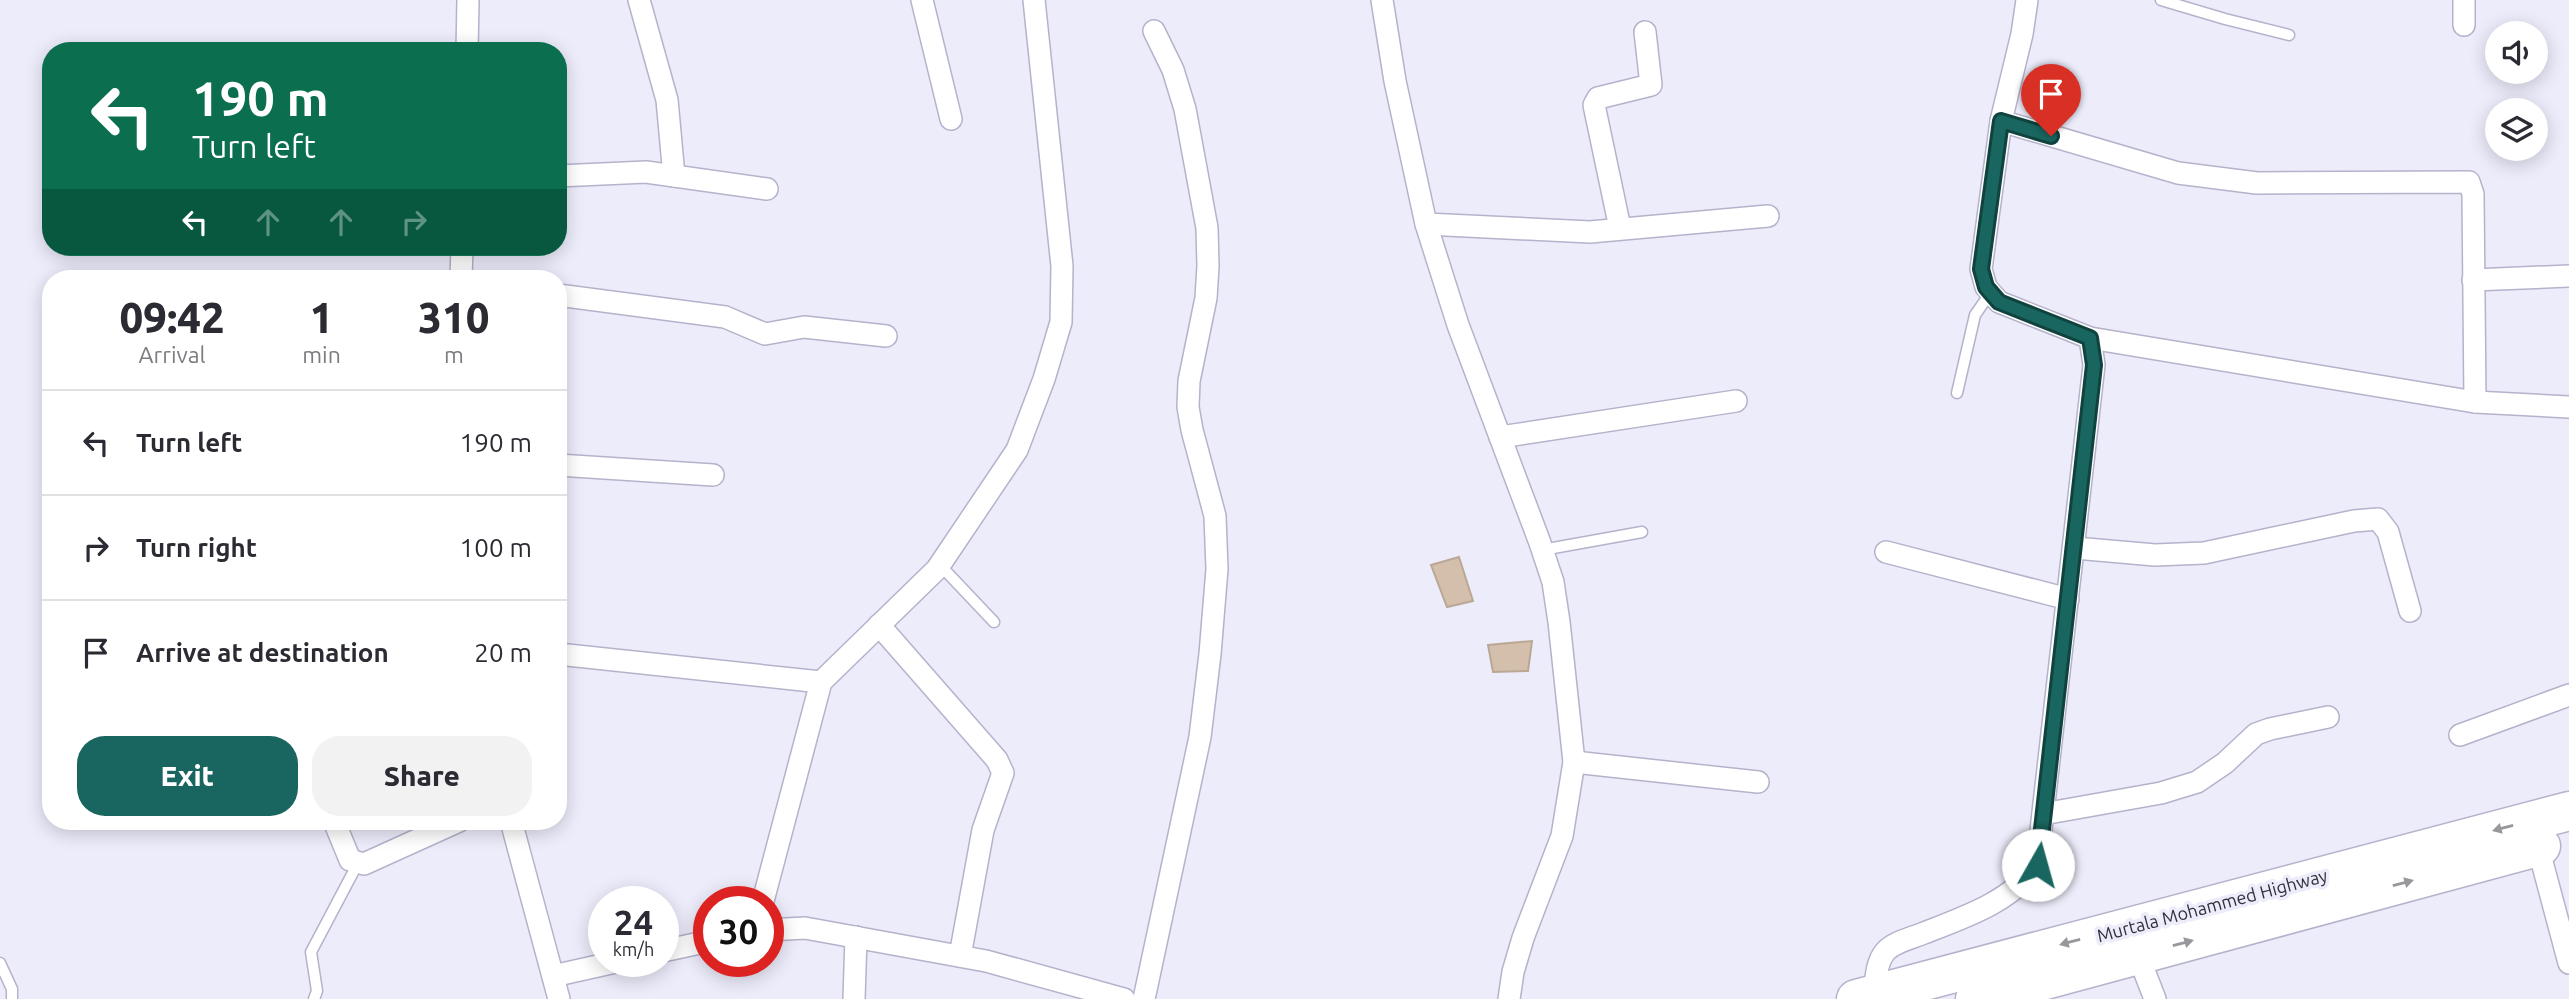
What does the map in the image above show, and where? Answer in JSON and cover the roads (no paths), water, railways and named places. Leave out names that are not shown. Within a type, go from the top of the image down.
[{"type":"highway","name":"Murtala Mohammed Highway","points":[[1865,996],[2569,811]]},
{"type":"highway","name":"Murtala Mohammed Highway","points":[[1975,999],[2554,843]]},
{"type":"street","points":[[467,42],[468,0]]},
{"type":"street","points":[[639,0],[667,100],[674,176]]},
{"type":"street","points":[[922,0],[951,120]]},
{"type":"street","points":[[767,886],[821,682],[940,565],[1017,450],[1044,379],[1061,322],[1062,266],[1034,0]]},
{"type":"street","points":[[1382,0],[1395,81],[1426,224],[1458,325],[1553,582],[1559,622],[1574,762],[1562,836],[1523,938],[1513,972],[1509,999]]},
{"type":"street","points":[[2026,0],[2022,34],[2001,121],[1981,269],[1986,287],[1999,302],[2090,338],[2475,402],[2569,407]]},
{"type":"street","points":[[2464,0],[2465,25]]},
{"type":"street","points":[[1144,999],[1200,737],[1217,569],[1215,516],[1188,407],[1189,381],[1206,298],[1207,229],[1185,109],[1173,70],[1154,31]]},
{"type":"street","points":[[1620,228],[1594,105],[1598,98],[1651,85],[1645,32]]},
{"type":"street","points":[[2001,121],[2178,173],[2257,183],[2469,181],[2473,194],[2475,402]]},
{"type":"street","points":[[567,176],[646,172],[767,189]]},
{"type":"street","points":[[1426,224],[1590,232],[1768,216]]},
{"type":"street","points":[[2473,280],[2569,275]]},
{"type":"street","points":[[567,296],[725,317],[765,334],[804,327],[886,336]]},
{"type":"street","points":[[1865,996],[1886,951],[2013,892],[2038,865],[2094,365],[2090,338]]},
{"type":"street","points":[[1500,437],[1736,401]]},
{"type":"street","points":[[567,466],[713,475]]},
{"type":"street","points":[[2075,548],[2155,555],[2204,553],[2354,521],[2378,519],[2388,532],[2410,611]]},
{"type":"street","points":[[1886,552],[2068,599]]},
{"type":"street","points":[[879,625],[997,760],[1003,773],[983,830],[960,956]]},
{"type":"street","points":[[567,655],[821,682]]},
{"type":"street","points":[[2460,735],[2569,695]]},
{"type":"street","points":[[2043,814],[2161,793],[2197,782],[2225,762],[2256,734],[2329,717]]},
{"type":"street","points":[[1574,762],[1758,782]]},
{"type":"street","points":[[338,830],[351,860],[364,864],[439,830]]},
{"type":"street","points":[[513,830],[559,999]]},
{"type":"street","points":[[2554,843],[2549,889],[2569,963]]},
{"type":"street","points":[[2549,889],[2569,902]]},
{"type":"street","points":[[784,929],[805,928],[986,961],[1124,999]]},
{"type":"street","points":[[853,999],[856,937]]},
{"type":"street","points":[[2138,955],[2155,999]]},
{"type":"street","points":[[552,976],[588,968]]},
{"type":"lane","points":[[2161,0],[2290,35]]},
{"type":"lane","points":[[1957,393],[1975,315],[1991,292]]},
{"type":"lane","points":[[1542,550],[1642,531]]},
{"type":"lane","points":[[940,565],[994,622]]},
{"type":"lane","points":[[314,999],[317,991],[311,953],[358,863]]},
{"type":"lane","points":[[0,963],[12,989],[12,999]]}]
